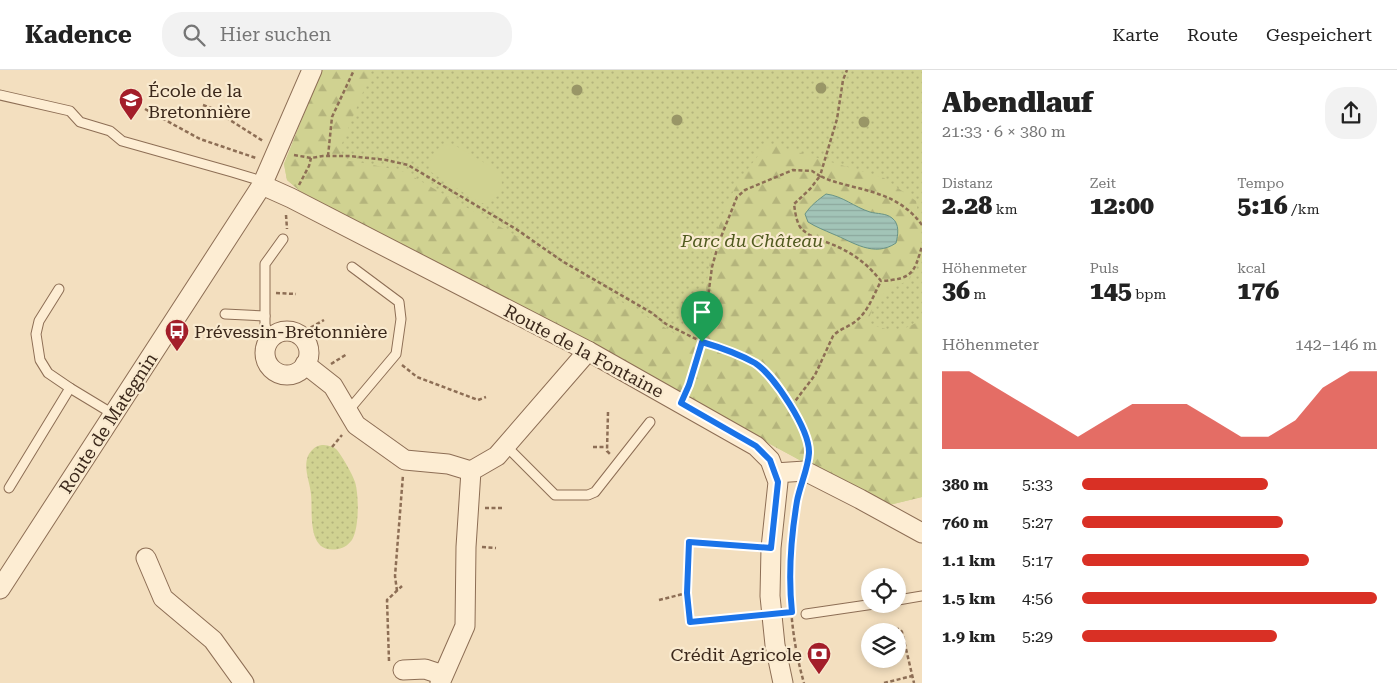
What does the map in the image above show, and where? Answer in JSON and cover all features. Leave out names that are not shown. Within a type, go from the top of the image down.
[{"type":"street","name":"Route de Mategnin","points":[[0,589],[262,185],[312,70]]},
{"type":"street","name":"Route de la Fontaine","points":[[262,185],[291,198],[588,351],[681,403],[756,446],[770,460],[775,474]]},
{"type":"street","points":[[288,331],[295,332],[301,336],[309,350],[305,364],[295,373],[288,375],[276,372],[266,360],[265,352],[268,341],[278,333],[288,331]]},
{"type":"street","points":[[305,364],[333,386],[356,425],[405,460],[448,464],[471,471],[497,456],[588,351]]},
{"type":"street","points":[[402,670],[425,669],[441,679],[465,626],[466,547],[471,471]]},
{"type":"street","points":[[783,683],[775,645],[770,596],[771,548],[778,482],[775,474],[805,471],[860,498],[922,533]]},
{"type":"street","points":[[146,558],[163,598],[213,640],[244,683]]},
{"type":"lane","points":[[0,95],[70,111],[80,122],[110,131],[122,141],[232,172],[255,180],[262,185]]},
{"type":"lane","points":[[268,341],[265,316],[265,264],[282,239]]},
{"type":"lane","points":[[348,411],[396,354],[401,319],[399,302],[352,267]]},
{"type":"lane","points":[[59,289],[39,321],[36,334],[40,360],[48,373],[113,414]]},
{"type":"lane","points":[[225,314],[265,316]]},
{"type":"lane","points":[[8,488],[70,388]]},
{"type":"lane","points":[[506,446],[555,495],[588,495],[595,492],[621,462],[650,422]]},
{"type":"lane","points":[[906,599],[922,596]]},
{"type":"lane","points":[[802,612],[861,605]]},
{"type":"path","points":[[328,156],[332,117],[354,70]]},
{"type":"path","points":[[847,70],[843,80],[837,119],[820,176],[810,189],[794,204],[795,214],[800,226],[816,238],[857,257],[871,268],[881,281]]},
{"type":"path","points":[[202,105],[211,108],[263,141],[259,149]]},
{"type":"path","points":[[145,109],[200,139],[256,158]]},
{"type":"path","points":[[290,153],[311,158],[328,156],[366,158],[408,165],[516,229],[562,261],[666,324],[702,342],[755,364],[765,372],[791,405],[809,451],[797,501],[792,548],[792,612],[795,642],[804,683]]},
{"type":"path","points":[[298,186],[305,175],[311,158]]},
{"type":"path","points":[[681,403],[689,385],[702,342],[712,267],[719,242],[737,197],[745,190],[793,170],[812,171],[832,182],[849,185],[896,201],[914,214],[922,225]]},
{"type":"path","points":[[282,239],[288,233],[286,208]]},
{"type":"path","points":[[881,281],[909,276],[915,269],[922,246]]},
{"type":"path","points":[[791,405],[815,375],[832,336],[856,321],[865,310],[881,281]]},
{"type":"path","points":[[265,292],[296,294]]},
{"type":"path","points":[[301,336],[305,331],[324,320]]},
{"type":"path","points":[[393,358],[417,377],[478,400],[486,397]]},
{"type":"path","points":[[608,412],[607,451],[621,462]]},
{"type":"path","points":[[593,447],[606,447]]},
{"type":"path","points":[[397,591],[395,576],[405,460]]},
{"type":"path","points":[[772,614],[690,622],[687,593],[689,542],[792,548]]},
{"type":"path","points":[[402,586],[387,600],[389,661],[402,670]]},
{"type":"path","points":[[659,600],[687,593]]},
{"type":"path","points":[[792,612],[802,612]]},
{"type":"path","points":[[906,650],[914,683]]},
{"type":"path","points":[[884,683],[912,676]]},
{"type":"green space","name":"Parc du Château","points":[[322,70],[922,70],[922,497],[885,506],[300,191],[287,180],[284,164]]},
{"type":"green space","points":[[322,70],[372,70],[341,146],[342,160],[405,172],[558,260],[603,291],[679,336],[693,312],[693,293],[706,291],[714,241],[732,194],[749,167],[768,143],[884,178],[916,201],[920,233],[919,251],[909,281],[890,287],[874,304],[867,324],[897,332],[922,320],[922,497],[885,506],[300,191],[287,180],[284,164]]},
{"type":"green space","points":[[445,144],[456,146],[495,169],[501,176],[501,194],[487,203],[480,203],[431,172],[432,156]]},
{"type":"green space","points":[[322,445],[336,449],[352,475],[356,488],[358,510],[355,533],[349,544],[338,549],[328,549],[321,545],[316,539],[313,530],[311,494],[306,470],[308,456],[317,446]]},
{"type":"shaded area","points":[[826,194],[838,197],[870,212],[890,216],[895,220],[897,226],[896,243],[880,249],[872,249],[856,244],[808,222],[805,214],[812,205]]},
{"type":"place","name":"École de la Bretonnière","points":[[131,121]]},
{"type":"place","name":"Prévessin-Bretonnière","points":[[177,352]]},
{"type":"place","name":"Crédit Agricole","points":[[819,675]]},
{"type":"route","points":[[702,342],[746,359],[765,372],[791,405],[805,437],[809,451],[797,501],[793,530],[791,563],[792,612],[690,622],[687,593],[689,542],[771,548],[778,482],[770,460],[756,446],[681,403],[689,385],[702,342]]}]
